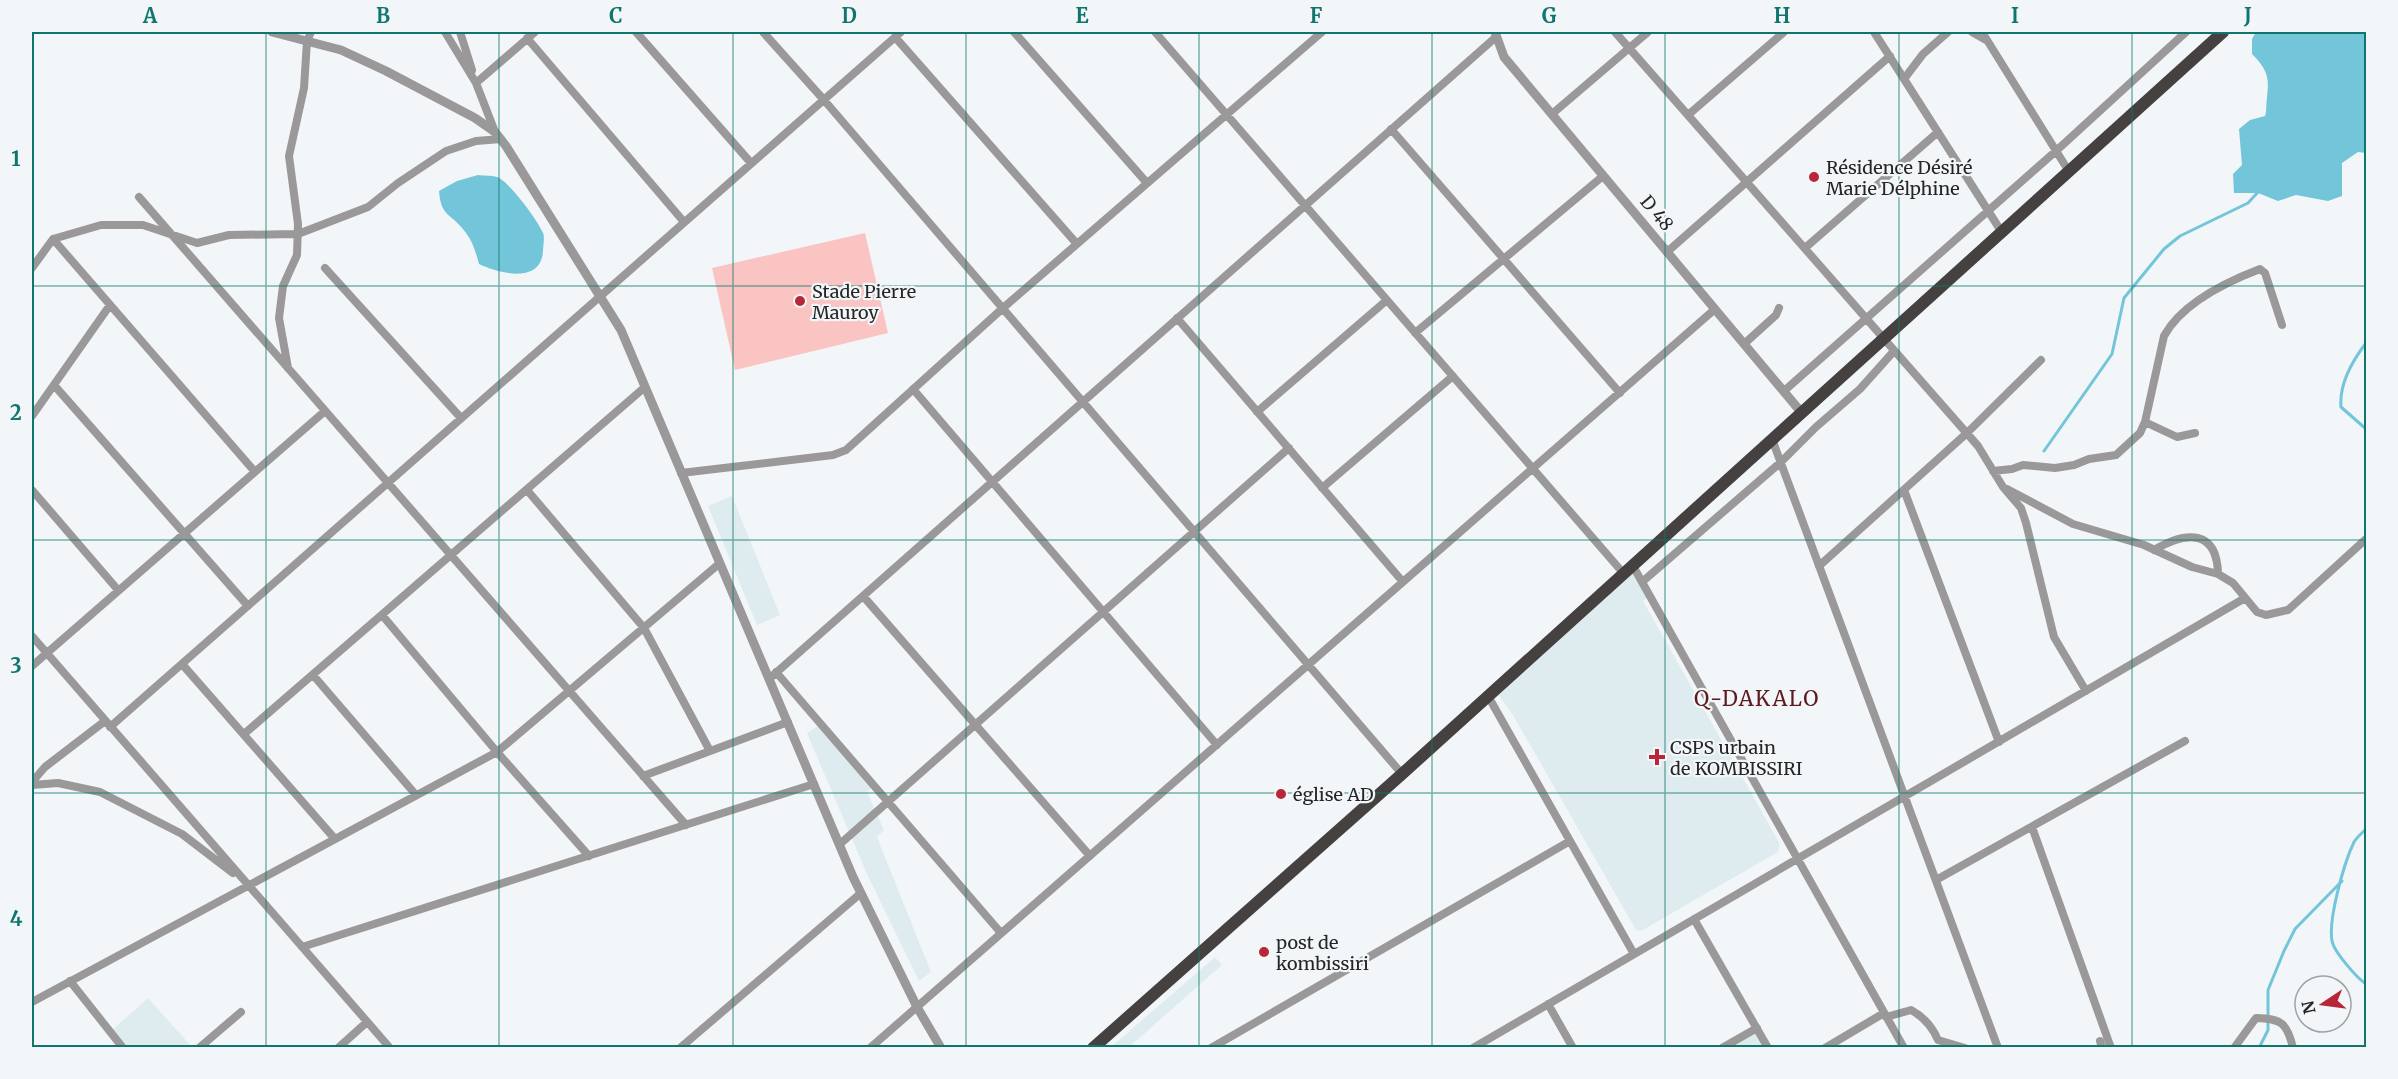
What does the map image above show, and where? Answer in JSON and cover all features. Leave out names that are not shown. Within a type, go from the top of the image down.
[{"type":"highway","points":[[1096,1047],[1402,774],[2223,32]]},
{"type":"street","points":[[272,32],[309,36],[341,50],[475,118],[498,135]]},
{"type":"street","points":[[445,32],[476,83]]},
{"type":"street","points":[[460,32],[476,83],[498,135],[621,330],[720,563],[773,675],[788,722],[861,893],[917,1007],[941,1047]]},
{"type":"street","points":[[476,83],[535,32]]},
{"type":"street","points":[[636,32],[751,163]]},
{"type":"street","points":[[764,32],[1402,774]]},
{"type":"street","points":[[32,784],[45,767],[108,724],[182,664],[901,32]]},
{"type":"street","points":[[1014,32],[1147,183]]},
{"type":"street","points":[[1155,32],[1533,469],[1642,582],[1904,1047]]},
{"type":"street","points":[[681,473],[832,454],[846,450],[1077,244],[1322,32]]},
{"type":"street","points":[[1615,32],[1978,446],[2003,487],[2021,508],[2054,637],[2086,691]]},
{"type":"street","points":[[1552,114],[1648,32]]},
{"type":"street","points":[[1688,115],[1784,32]]},
{"type":"street","points":[[1874,32],[2001,231]]},
{"type":"street","points":[[1904,79],[1923,54],[1948,32]]},
{"type":"street","points":[[1972,32],[1987,41]]},
{"type":"street","points":[[1982,32],[2068,170]]},
{"type":"street","points":[[1784,391],[2056,151],[2186,32]]},
{"type":"street","points":[[773,675],[1496,34]]},
{"type":"street","name":"D 48","points":[[1496,34],[1504,57],[1801,412]]},
{"type":"street","points":[[288,368],[279,318],[283,286],[297,255],[298,234],[296,198],[289,156],[304,88],[309,36]]},
{"type":"street","points":[[527,38],[684,222]]},
{"type":"street","points":[[895,38],[1077,244]]},
{"type":"street","points":[[1667,252],[1890,56]]},
{"type":"street","points":[[1391,129],[1620,393]]},
{"type":"street","points":[[1805,248],[1938,132]]},
{"type":"street","points":[[34,265],[53,239],[101,225],[143,225],[196,243],[228,235],[298,234],[369,207],[398,183],[446,152],[498,135]]},
{"type":"street","points":[[1415,333],[1604,176]]},
{"type":"street","points":[[139,197],[686,825]]},
{"type":"street","points":[[53,239],[255,472]]},
{"type":"street","points":[[32,252],[34,265]]},
{"type":"street","points":[[326,268],[461,418]]},
{"type":"street","points":[[1993,471],[2023,465],[2055,468],[2116,455],[2140,433],[2145,422],[2164,336],[2170,323],[2187,309],[2229,283],[2260,269],[2265,273],[2282,325]]},
{"type":"street","points":[[1257,412],[1387,300]]},
{"type":"street","points":[[32,416],[110,305]]},
{"type":"street","points":[[1744,344],[1776,315],[1779,308]]},
{"type":"street","points":[[870,1047],[1715,309]]},
{"type":"street","points":[[1177,318],[1403,582]]},
{"type":"street","points":[[1642,582],[1781,462],[1816,427],[1860,390],[1894,351]]},
{"type":"street","points":[[1819,566],[1967,433],[2040,360]]},
{"type":"street","points":[[1322,488],[1453,376]]},
{"type":"street","points":[[54,385],[248,606]]},
{"type":"street","points":[[244,734],[645,387]]},
{"type":"street","points":[[913,389],[1217,745]]},
{"type":"street","points":[[32,666],[325,411]]},
{"type":"street","points":[[2145,422],[2177,437],[2195,433]]},
{"type":"street","points":[[1772,439],[1998,1047]]},
{"type":"street","points":[[840,844],[1288,448]]},
{"type":"street","points":[[2003,487],[2073,524],[2118,536],[2192,567],[2217,574],[2233,583],[2257,612],[2266,615],[2288,610],[2367,538]]},
{"type":"street","points":[[32,490],[118,590]]},
{"type":"street","points":[[526,490],[644,628],[710,751]]},
{"type":"street","points":[[1904,490],[1999,742]]},
{"type":"street","points":[[2154,550],[2169,541],[2184,537],[2203,539],[2211,545],[2217,562],[2217,574]]},
{"type":"street","points":[[32,1002],[497,752],[720,563]]},
{"type":"street","points":[[863,596],[1090,856]]},
{"type":"street","points":[[1473,1047],[2245,598]]},
{"type":"street","points":[[382,615],[497,752],[589,856]]},
{"type":"street","points":[[32,636],[390,1047]]},
{"type":"street","points":[[182,664],[335,839]]},
{"type":"street","points":[[313,675],[416,795]]},
{"type":"street","points":[[773,675],[888,802],[1001,933]]},
{"type":"street","points":[[1488,696],[1634,954]]},
{"type":"street","points":[[643,776],[788,722]]},
{"type":"street","points":[[1936,880],[2185,741]]},
{"type":"street","points":[[32,784],[58,783],[100,792],[182,834],[248,885]]},
{"type":"street","points":[[302,947],[814,784]]},
{"type":"street","points":[[2032,826],[2110,1047]]},
{"type":"street","points":[[1211,1047],[1570,841]]},
{"type":"street","points":[[680,1047],[861,893]]},
{"type":"street","points":[[1694,919],[1768,1047]]},
{"type":"street","points":[[70,981],[123,1047]]},
{"type":"street","points":[[1548,1004],[1573,1047]]},
{"type":"street","points":[[1826,1047],[1885,1015],[1911,1010],[1920,1015],[1933,1028],[1938,1040],[1965,1047]]},
{"type":"street","points":[[199,1047],[241,1012]]},
{"type":"street","points":[[2234,1047],[2256,1018],[2278,1020],[2285,1025],[2293,1047]]},
{"type":"street","points":[[338,1047],[367,1022]]},
{"type":"street","points":[[1722,1047],[1757,1028]]},
{"type":"shaded area","name":"Stade Pierre Mauroy","points":[[865,233],[888,333],[735,370],[712,268]]},
{"type":"shaded area","points":[[732,496],[780,615],[757,625],[708,506]]},
{"type":"shaded area","points":[[1633,566],[1650,596],[1643,601],[1780,844],[1778,852],[1641,931],[1636,930],[1513,715],[1495,690]]},
{"type":"shaded area","points":[[821,724],[874,786],[867,792],[884,830],[877,837],[931,972],[919,981],[866,872],[807,733]]},
{"type":"shaded area","points":[[1215,957],[1222,965],[1129,1047],[1111,1047]]},
{"type":"shaded area","points":[[148,998],[192,1047],[123,1047],[110,1032]]},
{"type":"shaded area","points":[[1757,1028],[1768,1048],[1722,1048]]},
{"type":"water","points":[[2256,32],[2366,32],[2366,153],[2358,152],[2342,163],[2342,196],[2328,201],[2296,195],[2278,201],[2258,193],[2234,193],[2233,174],[2242,165],[2239,129],[2250,120],[2265,116],[2266,112],[2268,80],[2264,68],[2252,54],[2252,39]]},
{"type":"water","points":[[478,175],[495,176],[502,180],[530,211],[544,237],[540,262],[535,269],[517,274],[497,271],[479,264],[468,236],[445,211],[439,191],[457,181]]},
{"type":"waterway","points":[[2044,451],[2112,354],[2124,298],[2164,249],[2180,236],[2248,203],[2259,191]]},
{"type":"waterway","points":[[2366,343],[2348,373],[2341,398],[2341,407],[2366,429]]},
{"type":"waterway","points":[[2366,829],[2354,842],[2346,863],[2331,931],[2337,952],[2366,984]]},
{"type":"waterway","points":[[2259,1048],[2268,1030],[2268,990],[2284,951],[2295,929],[2342,881]]},
{"type":"place","name":"Résidence Désiré Marie Délphine","points":[[1814,177]]},
{"type":"place","name":"Stade Pierre Mauroy","points":[[800,301]]},
{"type":"place","name":"CSPS urbain de KOMBISSIRI","points":[[1657,757]]},
{"type":"place","name":"église AD","points":[[1281,794]]},
{"type":"place","name":"post de kombissiri","points":[[1264,952]]},
{"type":"district","name":"Q-DAKALO","points":[[1757,698]]}]
